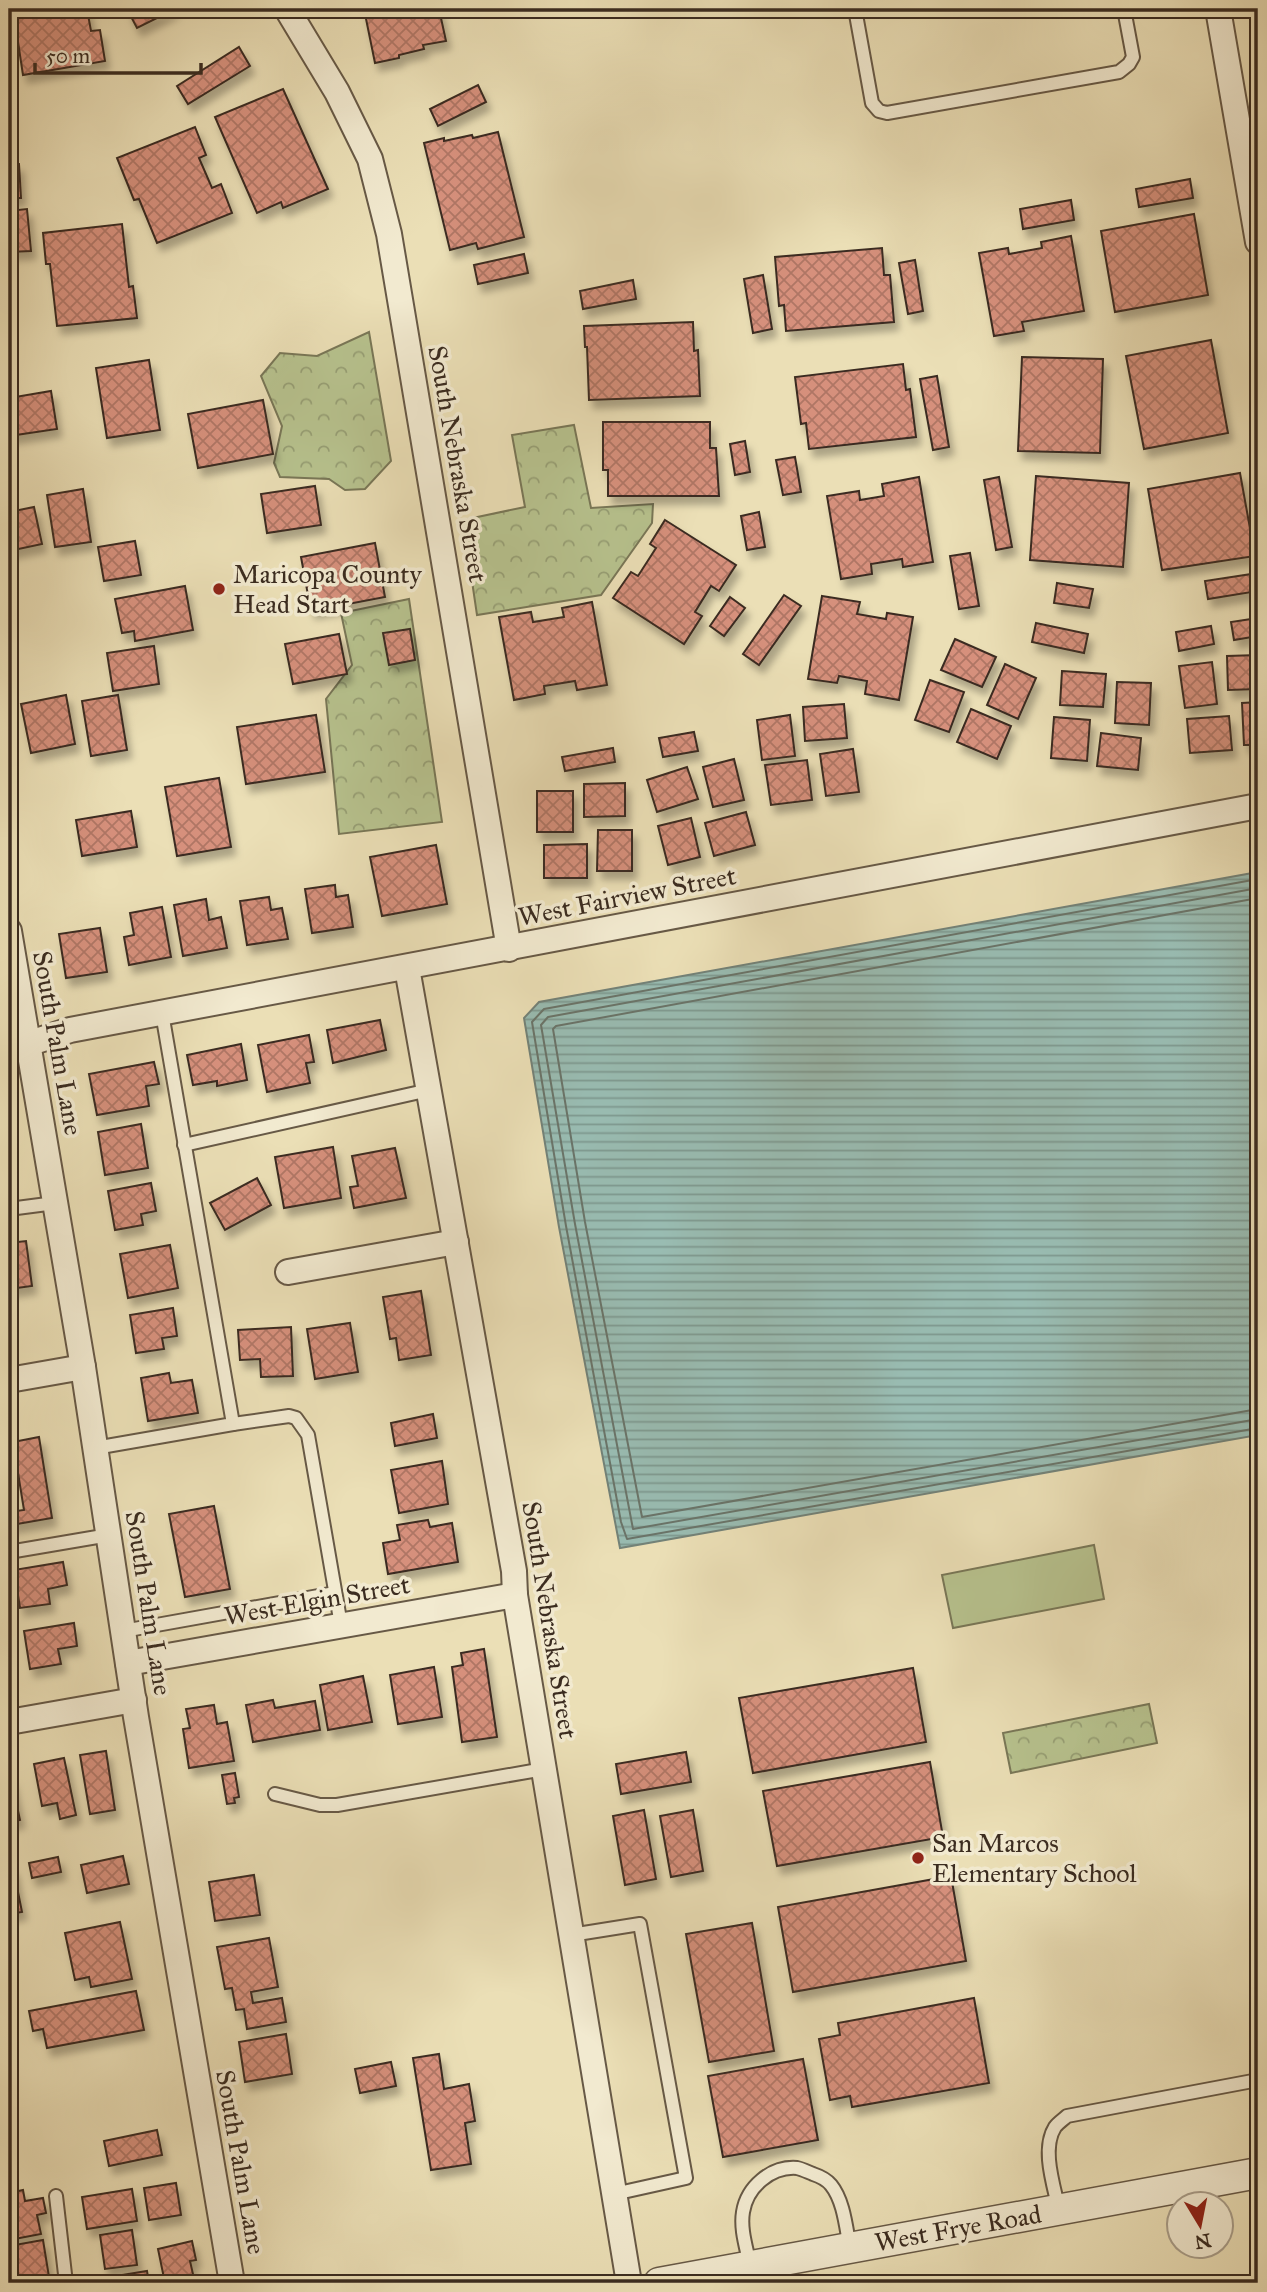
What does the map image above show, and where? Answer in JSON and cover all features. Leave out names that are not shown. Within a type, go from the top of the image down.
[{"type":"street","name":"South Nebraska Street","points":[[287,9],[337,92],[370,159],[389,234],[509,949]]},
{"type":"street","points":[[1219,9],[1258,242]]},
{"type":"street","name":"West Fairview Street","points":[[19,1046],[54,1034],[162,1013],[1258,806]]},
{"type":"street","name":"South Palm Lane","points":[[9,931],[19,1046],[55,1203],[134,1700],[232,2283]]},
{"type":"street","name":"South Nebraska Street","points":[[407,968],[514,1571],[515,1595],[629,2283]]},
{"type":"street","points":[[288,1272],[456,1242]]},
{"type":"street","points":[[9,1380],[83,1367]]},
{"type":"street","name":"West Elgin Street","points":[[128,1663],[515,1595]]},
{"type":"street","points":[[9,1722],[134,1700]]},
{"type":"street","name":"West Frye Road","points":[[659,2283],[1258,2173]]},
{"type":"lane","points":[[855,9],[872,103],[879,111],[887,113],[1119,72],[1133,57],[1124,9]]},
{"type":"lane","points":[[162,1013],[233,1424]]},
{"type":"lane","points":[[184,1145],[429,1090]]},
{"type":"lane","points":[[9,1209],[55,1203]]},
{"type":"lane","points":[[95,1447],[233,1424],[289,1416],[296,1418],[308,1435],[341,1625]]},
{"type":"lane","points":[[9,1552],[109,1535]]},
{"type":"lane","points":[[123,1631],[335,1593]]},
{"type":"lane","points":[[275,1794],[320,1805],[337,1805],[544,1769]]},
{"type":"lane","points":[[571,1935],[640,1924],[686,2178],[614,2194]]},
{"type":"lane","points":[[1059,2210],[1049,2157],[1050,2140],[1056,2127],[1068,2116],[1258,2080]]},
{"type":"lane","points":[[750,2266],[743,2229],[743,2213],[748,2194],[760,2180],[776,2171],[797,2168],[830,2184],[840,2202],[850,2248]]},
{"type":"lane","points":[[56,2196],[66,2283]]},
{"type":"green space","points":[[369,332],[391,461],[365,489],[345,490],[329,479],[280,477],[274,463],[282,426],[261,376],[280,353],[317,356]]},
{"type":"green space","points":[[574,425],[591,508],[653,504],[652,523],[601,595],[477,615],[463,520],[525,507],[512,435]]},
{"type":"green space","points":[[409,599],[442,822],[339,834],[326,699],[352,665],[341,613]]},
{"type":"green space","points":[[1094,1545],[1104,1599],[953,1628],[942,1575]]},
{"type":"green space","points":[[1149,1704],[1157,1743],[1011,1773],[1003,1733]]},
{"type":"water","points":[[1258,872],[1258,1435],[620,1548],[559,1227],[524,1018],[539,1002]]},
{"type":"building","points":[[13,9],[87,9],[91,31],[100,30],[105,61],[23,75]]},
{"type":"building","points":[[127,9],[175,9],[137,28]]},
{"type":"building","points":[[364,9],[439,9],[446,41],[423,45],[424,49],[375,63]]},
{"type":"building","points":[[239,47],[250,66],[188,104],[177,86]]},
{"type":"building","points":[[478,85],[486,102],[438,126],[430,109]]},
{"type":"building","points":[[283,89],[328,189],[283,208],[281,202],[257,213],[215,117]]},
{"type":"building","points":[[195,127],[206,155],[199,158],[212,188],[221,184],[232,213],[157,243],[139,199],[134,200],[117,158]]},
{"type":"building","points":[[498,132],[524,237],[478,249],[476,243],[450,250],[424,143],[472,135],[473,138]]},
{"type":"building","points":[[19,164],[21,198],[9,198],[9,165]]},
{"type":"building","points":[[1190,179],[1193,198],[1139,207],[1136,189]]},
{"type":"building","points":[[1071,200],[1074,220],[1023,229],[1020,209]]},
{"type":"building","points":[[27,209],[31,251],[9,252],[9,211]]},
{"type":"building","points":[[1194,214],[1208,295],[1115,312],[1101,231]]},
{"type":"building","points":[[122,224],[129,287],[133,286],[137,318],[57,326],[50,264],[46,264],[43,233]]},
{"type":"building","points":[[1071,236],[1084,311],[1022,322],[1024,331],[994,336],[979,253],[1008,248],[1009,254],[1042,248],[1041,242]]},
{"type":"building","points":[[882,248],[884,275],[890,275],[894,322],[786,331],[784,305],[779,306],[775,257]]},
{"type":"building","points":[[524,254],[528,273],[478,284],[474,265]]},
{"type":"building","points":[[915,260],[923,311],[908,314],[899,263]]},
{"type":"building","points":[[763,275],[772,329],[753,333],[744,279]]},
{"type":"building","points":[[633,280],[636,299],[583,309],[580,291]]},
{"type":"building","points":[[693,322],[694,351],[698,350],[700,396],[589,400],[584,326]]},
{"type":"building","points":[[1211,340],[1228,433],[1144,449],[1126,356]]},
{"type":"building","points":[[1022,357],[1103,359],[1100,453],[1018,451]]},
{"type":"building","points":[[149,360],[160,430],[107,438],[96,368]]},
{"type":"building","points":[[903,364],[906,390],[910,389],[916,437],[809,449],[806,423],[801,424],[795,377]]},
{"type":"building","points":[[937,376],[949,447],[933,450],[920,379]]},
{"type":"building","points":[[51,391],[57,429],[9,436],[9,398]]},
{"type":"building","points":[[263,400],[273,454],[198,468],[188,414]]},
{"type":"building","points":[[603,422],[710,422],[710,448],[716,448],[719,496],[608,496],[608,470],[603,470]]},
{"type":"building","points":[[745,441],[750,472],[735,475],[730,444]]},
{"type":"building","points":[[795,457],[801,492],[783,495],[776,460]]},
{"type":"building","points":[[1240,473],[1255,556],[1162,570],[1148,489]]},
{"type":"building","points":[[1036,476],[1129,483],[1123,567],[1030,560]]},
{"type":"building","points":[[919,477],[933,562],[903,567],[902,559],[871,564],[872,574],[841,579],[827,496],[859,491],[860,500],[884,496],[882,484]]},
{"type":"building","points":[[999,477],[1012,547],[996,550],[984,480]]},
{"type":"building","points":[[315,486],[321,525],[267,533],[261,494]]},
{"type":"building","points":[[83,489],[91,542],[55,547],[47,495]]},
{"type":"building","points":[[34,507],[42,544],[9,551],[9,512]]},
{"type":"building","points":[[759,512],[765,547],[747,550],[741,516]]},
{"type":"building","points":[[665,520],[736,565],[719,591],[711,586],[695,612],[702,616],[684,644],[613,598],[631,572],[638,576],[656,548],[650,544]]},
{"type":"building","points":[[135,541],[141,575],[104,581],[98,547]]},
{"type":"building","points":[[375,543],[385,597],[311,611],[301,557]]},
{"type":"building","points":[[970,553],[979,606],[959,609],[950,556]]},
{"type":"building","points":[[1258,573],[1258,591],[1208,599],[1205,581]]},
{"type":"building","points":[[1057,583],[1093,589],[1089,608],[1054,603]]},
{"type":"building","points":[[185,586],[193,630],[135,641],[134,631],[122,633],[115,599]]},
{"type":"building","points":[[784,595],[801,606],[759,665],[743,654]]},
{"type":"building","points":[[822,596],[860,602],[857,614],[886,619],[887,613],[913,617],[899,700],[865,694],[867,681],[839,676],[837,683],[808,679]]},
{"type":"building","points":[[730,597],[745,608],[724,636],[710,626]]},
{"type":"building","points":[[592,602],[607,685],[577,690],[575,681],[544,686],[545,694],[514,700],[499,617],[531,612],[533,622],[564,617],[562,608]]},
{"type":"building","points":[[1258,618],[1258,636],[1234,640],[1231,622]]},
{"type":"building","points":[[1036,623],[1088,634],[1084,653],[1032,642]]},
{"type":"building","points":[[1211,626],[1214,644],[1179,651],[1176,632]]},
{"type":"building","points":[[410,629],[415,660],[389,665],[383,633]]},
{"type":"building","points":[[339,634],[347,674],[293,684],[285,644]]},
{"type":"building","points":[[955,639],[996,657],[982,687],[941,670]]},
{"type":"building","points":[[154,646],[159,684],[113,691],[107,653]]},
{"type":"building","points":[[1258,655],[1258,689],[1228,690],[1227,656]]},
{"type":"building","points":[[1212,662],[1217,704],[1185,708],[1179,666]]},
{"type":"building","points":[[1005,664],[1036,678],[1018,719],[987,705]]},
{"type":"building","points":[[1062,671],[1106,674],[1103,707],[1060,705]]},
{"type":"building","points":[[930,680],[964,692],[949,732],[915,720]]},
{"type":"building","points":[[1117,682],[1151,683],[1149,725],[1115,723]]},
{"type":"building","points":[[66,695],[75,744],[31,753],[21,704]]},
{"type":"building","points":[[118,695],[127,750],[91,756],[82,701]]},
{"type":"building","points":[[1258,702],[1258,745],[1244,745],[1242,703]]},
{"type":"building","points":[[844,704],[847,738],[805,741],[803,707]]},
{"type":"building","points":[[971,709],[1011,726],[997,759],[957,742]]},
{"type":"building","points":[[316,715],[325,772],[246,784],[237,727]]},
{"type":"building","points":[[790,715],[795,756],[762,760],[757,720]]},
{"type":"building","points":[[1229,716],[1232,750],[1190,753],[1187,719]]},
{"type":"building","points":[[1054,717],[1090,720],[1087,761],[1051,758]]},
{"type":"building","points":[[694,732],[698,751],[663,757],[659,738]]},
{"type":"building","points":[[1101,733],[1141,738],[1138,770],[1097,766]]},
{"type":"building","points":[[613,748],[615,762],[565,771],[562,757]]},
{"type":"building","points":[[853,749],[859,792],[826,796],[820,754]]},
{"type":"building","points":[[734,759],[744,800],[713,807],[703,767]]},
{"type":"building","points":[[807,760],[812,800],[771,805],[765,765]]},
{"type":"building","points":[[687,767],[698,799],[657,812],[647,780]]},
{"type":"building","points":[[219,778],[231,847],[177,856],[165,787]]},
{"type":"building","points":[[625,783],[625,816],[584,817],[584,784]]},
{"type":"building","points":[[537,791],[573,791],[573,832],[537,832]]},
{"type":"building","points":[[131,811],[137,847],[82,856],[76,820]]},
{"type":"building","points":[[746,812],[755,845],[714,856],[705,823]]},
{"type":"building","points":[[691,818],[700,857],[668,865],[658,826]]},
{"type":"building","points":[[598,830],[632,830],[632,871],[597,871]]},
{"type":"building","points":[[587,844],[587,878],[544,878],[544,845]]},
{"type":"building","points":[[436,845],[447,904],[382,916],[370,857]]},
{"type":"building","points":[[335,885],[336,897],[348,895],[353,927],[312,933],[305,889]]},
{"type":"building","points":[[269,897],[271,910],[282,908],[288,939],[247,945],[240,901]]},
{"type":"building","points":[[206,899],[209,920],[221,917],[227,948],[183,956],[174,905]]},
{"type":"building","points":[[162,907],[171,957],[129,965],[124,937],[134,935],[130,913]]},
{"type":"building","points":[[100,928],[107,972],[66,978],[59,934]]},
{"type":"building","points":[[380,1020],[386,1050],[333,1063],[327,1030]]},
{"type":"building","points":[[309,1035],[314,1062],[306,1063],[310,1083],[267,1092],[258,1045]]},
{"type":"building","points":[[241,1044],[247,1080],[217,1086],[217,1081],[193,1085],[187,1055]]},
{"type":"building","points":[[154,1062],[159,1084],[146,1086],[149,1106],[97,1115],[89,1074]]},
{"type":"building","points":[[141,1124],[148,1168],[105,1175],[98,1132]]},
{"type":"building","points":[[333,1147],[341,1198],[284,1208],[275,1157]]},
{"type":"building","points":[[395,1148],[406,1198],[354,1208],[350,1187],[358,1186],[352,1156]]},
{"type":"building","points":[[257,1178],[271,1205],[225,1230],[210,1203]]},
{"type":"building","points":[[151,1183],[156,1211],[141,1214],[143,1225],[115,1230],[108,1191]]},
{"type":"building","points":[[26,1241],[32,1286],[9,1289],[9,1243]]},
{"type":"building","points":[[170,1245],[178,1288],[128,1298],[120,1254]]},
{"type":"building","points":[[421,1291],[431,1355],[399,1360],[396,1338],[390,1339],[383,1297]]},
{"type":"building","points":[[173,1308],[177,1336],[162,1338],[164,1349],[136,1353],[130,1315]]},
{"type":"building","points":[[350,1323],[358,1372],[315,1379],[307,1329]]},
{"type":"building","points":[[291,1327],[293,1376],[261,1377],[260,1359],[240,1360],[238,1330]]},
{"type":"building","points":[[169,1373],[171,1383],[192,1380],[198,1413],[148,1421],[141,1378]]},
{"type":"building","points":[[433,1414],[437,1438],[395,1446],[391,1423]]},
{"type":"building","points":[[39,1437],[52,1518],[11,1525],[9,1512],[24,1510],[13,1442]]},
{"type":"building","points":[[442,1461],[448,1504],[399,1513],[391,1470]]},
{"type":"building","points":[[214,1506],[230,1589],[185,1597],[169,1514]]},
{"type":"building","points":[[428,1520],[430,1527],[452,1523],[458,1562],[388,1574],[383,1543],[400,1540],[397,1525]]},
{"type":"building","points":[[63,1562],[67,1585],[48,1589],[50,1604],[20,1608],[14,1570]]},
{"type":"building","points":[[74,1623],[77,1646],[58,1649],[61,1664],[30,1669],[24,1631]]},
{"type":"building","points":[[484,1649],[497,1737],[462,1742],[452,1667],[463,1665],[461,1653]]},
{"type":"building","points":[[434,1667],[442,1717],[398,1724],[390,1675]]},
{"type":"building","points":[[913,1668],[926,1742],[753,1773],[739,1698]]},
{"type":"building","points":[[363,1676],[372,1722],[328,1730],[320,1685]]},
{"type":"building","points":[[273,1700],[275,1708],[315,1701],[320,1730],[253,1742],[246,1705]]},
{"type":"building","points":[[214,1705],[217,1724],[227,1722],[234,1761],[189,1768],[183,1729],[190,1728],[186,1709]]},
{"type":"building","points":[[106,1751],[115,1810],[90,1814],[80,1755]]},
{"type":"building","points":[[686,1752],[691,1782],[621,1794],[616,1764]]},
{"type":"building","points":[[64,1758],[76,1815],[60,1819],[57,1803],[42,1806],[34,1764]]},
{"type":"building","points":[[930,1762],[943,1837],[777,1866],[763,1791]]},
{"type":"building","points":[[235,1773],[239,1797],[234,1798],[235,1803],[227,1804],[222,1775]]},
{"type":"building","points":[[11,1778],[20,1820],[9,1822],[9,1779]]},
{"type":"building","points":[[644,1810],[656,1879],[625,1885],[613,1816]]},
{"type":"building","points":[[693,1810],[703,1871],[671,1877],[660,1816]]},
{"type":"building","points":[[123,1856],[129,1884],[87,1893],[81,1865]]},
{"type":"building","points":[[58,1857],[61,1872],[32,1878],[29,1863]]},
{"type":"building","points":[[13,1867],[22,1912],[9,1914],[9,1868]]},
{"type":"building","points":[[254,1875],[260,1915],[215,1921],[209,1882]]},
{"type":"building","points":[[951,1876],[966,1961],[793,1992],[778,1907]]},
{"type":"building","points":[[120,1922],[132,1979],[91,1987],[89,1977],[75,1980],[65,1933]]},
{"type":"building","points":[[752,1923],[774,2051],[709,2062],[686,1934]]},
{"type":"building","points":[[269,1938],[278,1987],[251,1992],[253,2003],[282,1998],[286,2022],[247,2029],[244,2009],[236,2010],[232,1988],[225,1989],[217,1947]]},
{"type":"building","points":[[136,1991],[144,2030],[47,2048],[43,2029],[33,2031],[29,2011]]},
{"type":"building","points":[[974,1998],[989,2083],[852,2107],[850,2096],[830,2100],[819,2039],[840,2035],[838,2023]]},
{"type":"building","points":[[286,2034],[292,2074],[245,2082],[239,2042]]},
{"type":"building","points":[[439,2054],[444,2089],[469,2084],[475,2121],[465,2123],[471,2164],[431,2170],[413,2058]]},
{"type":"building","points":[[803,2059],[818,2140],[723,2157],[708,2076]]},
{"type":"building","points":[[391,2062],[396,2086],[360,2093],[355,2069]]},
{"type":"building","points":[[157,2130],[162,2155],[109,2166],[104,2141]]},
{"type":"building","points":[[176,2183],[181,2215],[149,2220],[144,2188]]},
{"type":"building","points":[[132,2189],[137,2221],[87,2229],[82,2197]]},
{"type":"building","points":[[23,2190],[25,2201],[43,2198],[46,2213],[37,2215],[41,2234],[9,2240],[9,2193]]},
{"type":"building","points":[[132,2230],[137,2265],[105,2269],[100,2235]]},
{"type":"building","points":[[43,2240],[49,2277],[10,2283],[9,2246]]},
{"type":"building","points":[[192,2241],[196,2260],[190,2261],[195,2283],[165,2283],[158,2249]]},
{"type":"building","points":[[147,2271],[149,2283],[85,2283],[85,2281]]},
{"type":"building","points":[[1258,2276],[1258,2283],[1224,2283],[1224,2277]]},
{"type":"place","name":"Maricopa County Head Start","points":[[219,589]]},
{"type":"place","name":"San Marcos Elementary School","points":[[918,1858]]}]
